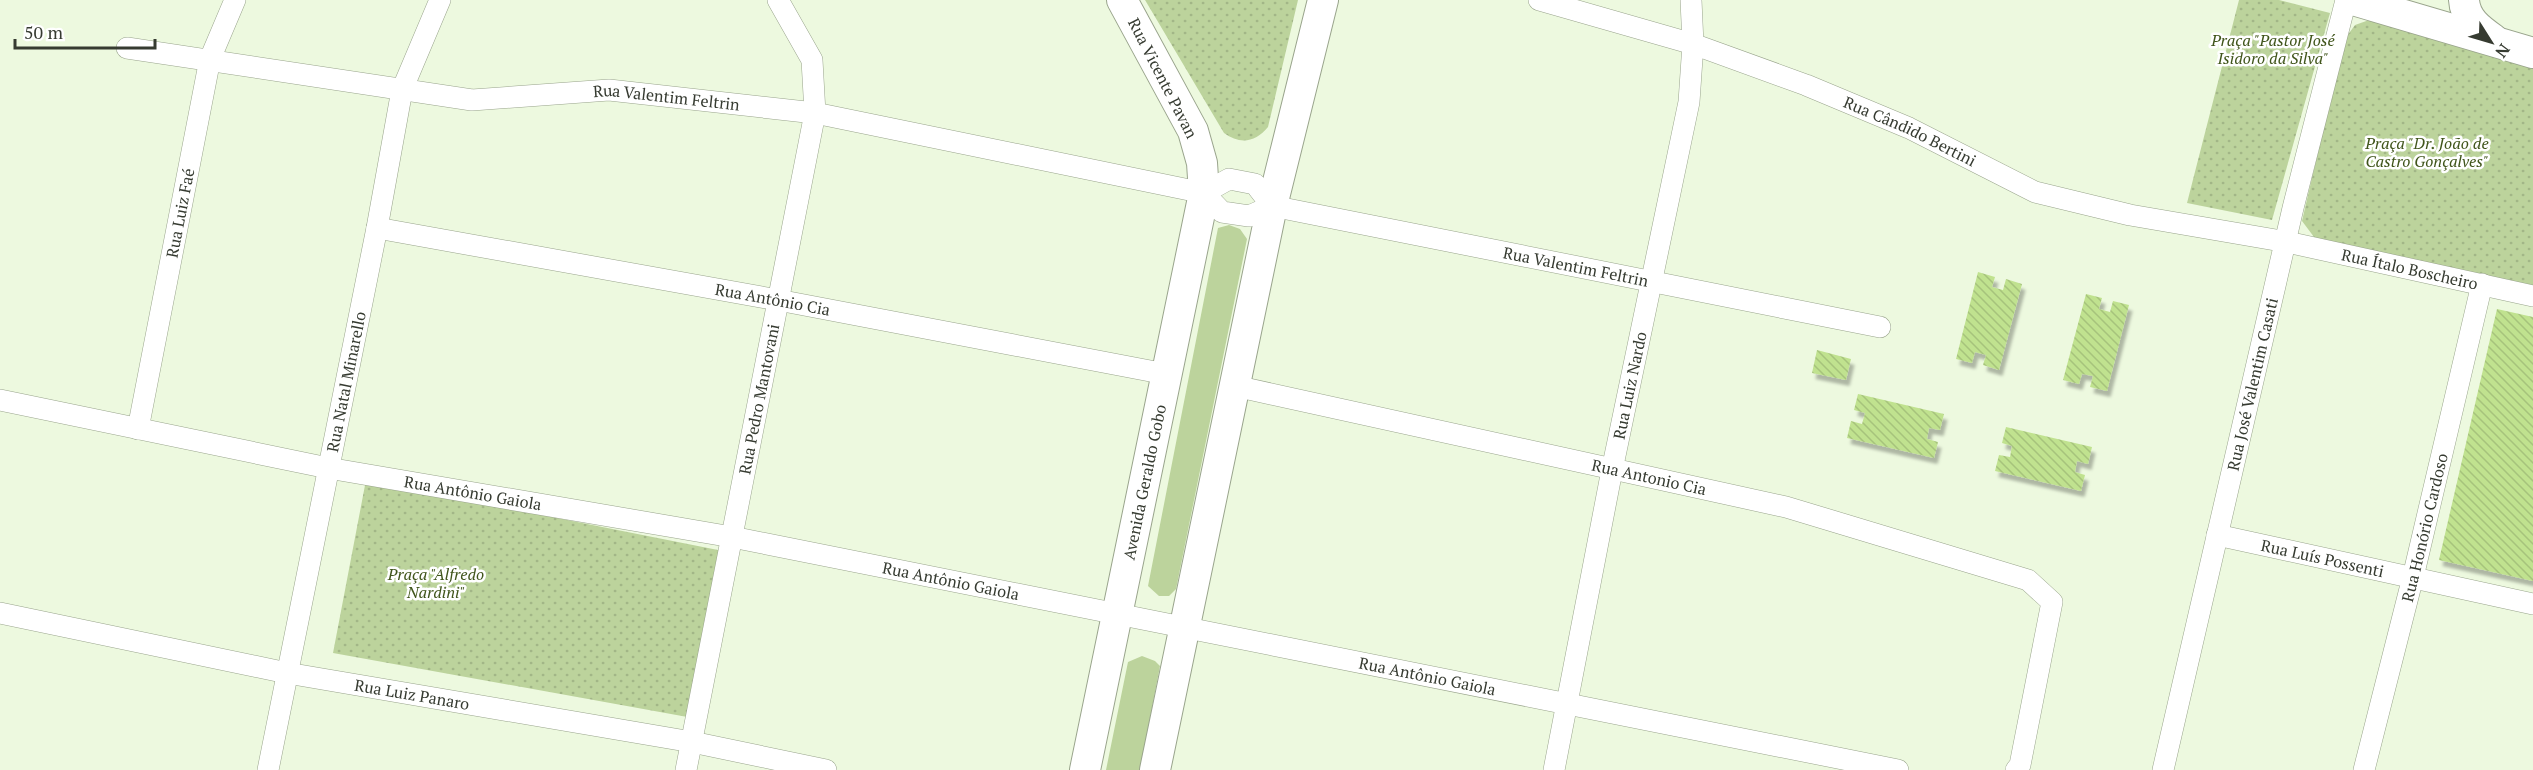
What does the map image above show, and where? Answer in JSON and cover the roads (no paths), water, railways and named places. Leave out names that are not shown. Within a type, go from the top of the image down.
[{"type":"street","name":"Rua Luiz Faé","points":[[138,429],[210,59],[235,0]]},
{"type":"street","name":"Rua Natal Minarello","points":[[268,770],[377,228],[402,90],[440,0]]},
{"type":"street","name":"Rua Pedro Mantovani","points":[[686,770],[815,113],[812,60],[778,0]]},
{"type":"street","name":"Rua Vicente Pavan","points":[[1122,0],[1193,131],[1202,163],[1204,193]]},
{"type":"street","points":[[1155,770],[1272,206],[1323,0]]},
{"type":"street","name":"Rua Cândido Bertini","points":[[1539,0],[1693,44],[1806,85],[1909,128],[2035,192],[2130,215],[2287,242]]},
{"type":"street","name":"Rua Luiz Nardo","points":[[1554,770],[1612,470],[1689,102],[1693,44],[1691,0]]},
{"type":"street","name":"Rua José Valentim Casati","points":[[2163,770],[2287,242],[2293,208],[2346,0]]},
{"type":"street","points":[[2353,0],[2533,53]]},
{"type":"street","points":[[2464,0],[2468,16],[2475,26],[2501,45]]},
{"type":"street","name":"Rua Valentim Feltrin","points":[[127,48],[472,100],[609,90],[815,113],[1204,193],[1222,212],[1249,216],[1272,206],[1880,327]]},
{"type":"street","points":[[1204,193],[1229,179],[1255,184],[1272,206]]},
{"type":"street","name":"Avenida Geraldo Gobo","points":[[1085,770],[1204,193]]},
{"type":"street","name":"Rua Antônio Cia","points":[[377,228],[778,300],[1166,374]]},
{"type":"street","name":"Rua Ítalo Boscheiro","points":[[2287,242],[2533,296]]},
{"type":"street","name":"Rua Honório Cardoso","points":[[2364,770],[2413,578],[2482,284]]},
{"type":"street","name":"Rua Antonio Cia","points":[[1235,386],[1786,507],[2028,580],[2052,602],[2020,765],[2016,770]]},
{"type":"street","name":"Rua Antônio Gaiola","points":[[0,400],[328,468],[732,537],[1185,626],[1566,705],[1814,763],[1898,770]]},
{"type":"street","name":"Rua Luís Possenti","points":[[2217,536],[2533,604]]},
{"type":"street","name":"Rua Luiz Panaro","points":[[0,613],[287,673],[692,742],[826,770]]},
{"type":"park label","name":"Praça \"Pastor José Isidoro da Silva\"","points":[[2273,49]]},
{"type":"park label","name":"Praça \"Dr. João de Castro Gonçalves\"","points":[[2427,152]]},
{"type":"park label","name":"Praça \"Alfredo Nardini\"","points":[[436,583]]}]
